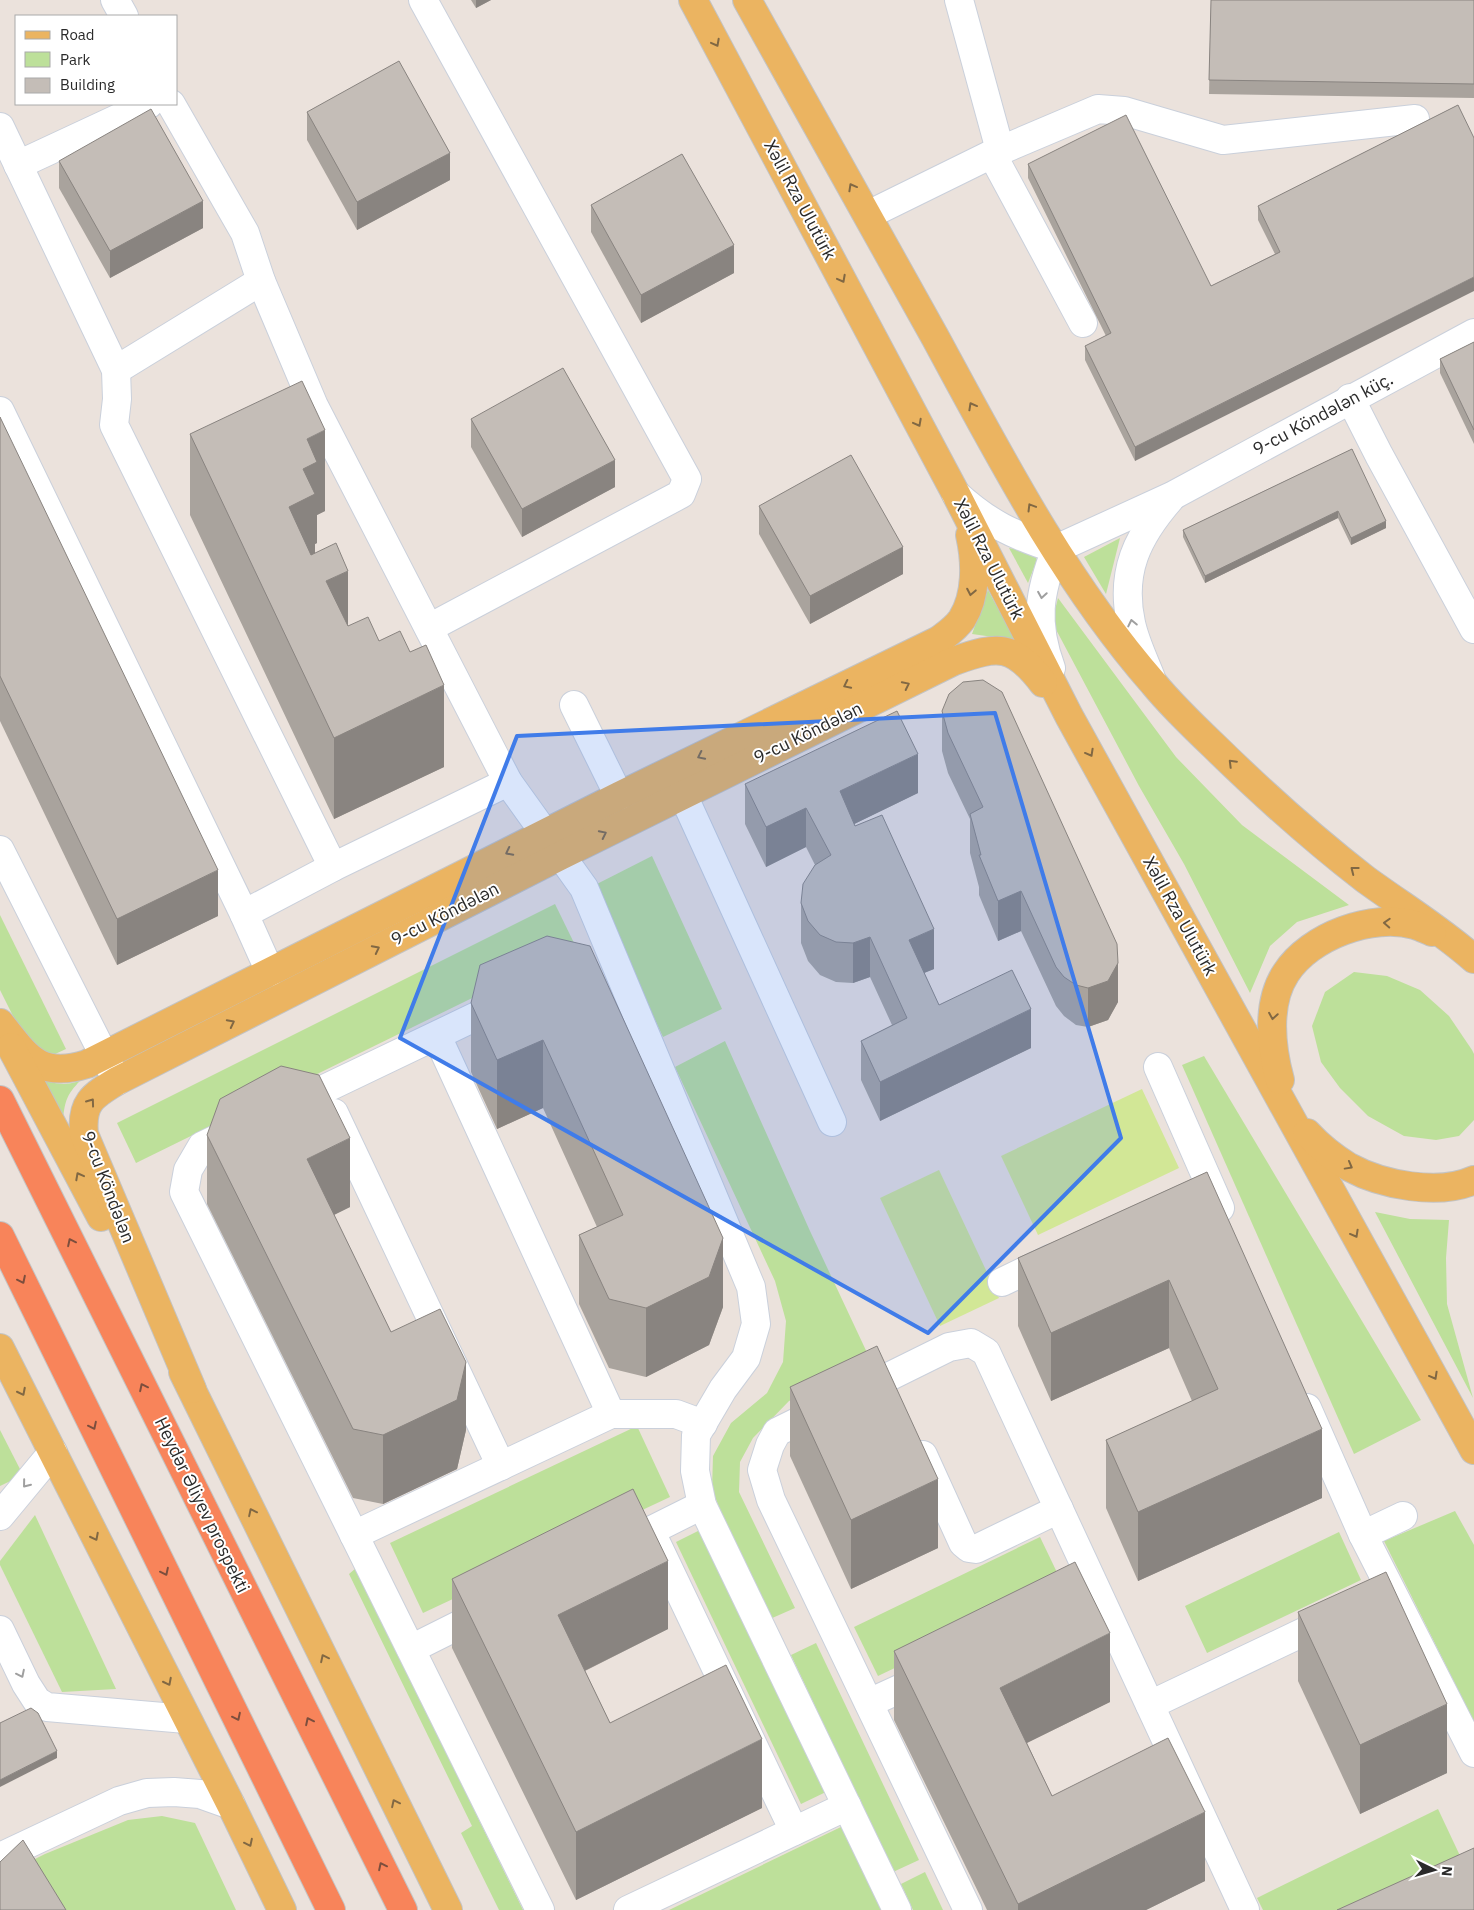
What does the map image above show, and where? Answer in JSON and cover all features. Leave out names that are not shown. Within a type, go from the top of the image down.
[{"type":"highway","name":"Heydər Əliyev prospekti","points":[[0,1100],[404,1910]]},
{"type":"highway","points":[[0,1236],[331,1910]]},
{"type":"main road","name":"Xəlil Rza Ulutürk","points":[[694,0],[956,494],[1069,716],[1290,1114]]},
{"type":"main road","points":[[747,0],[996,448],[1056,549],[1118,640],[1154,685],[1257,789],[1316,840],[1367,880],[1462,943],[1474,959]]},
{"type":"main road","name":"9-cu Köndələn","points":[[192,1389],[84,1134],[83,1120],[87,1104],[97,1094],[117,1081],[552,845],[619,796],[939,640],[961,621],[968,608],[974,575],[974,555],[970,532],[956,494]]},
{"type":"main road","name":"9-cu Köndələn","points":[[0,1024],[24,1054],[35,1062],[47,1068],[60,1070],[73,1068],[104,1056],[270,972],[552,845],[683,795],[954,661],[979,652],[997,650],[1011,652],[1023,660],[1069,716]]},
{"type":"main road","points":[[1462,943],[1413,924],[1380,922],[1355,926],[1330,937],[1305,952],[1286,973],[1276,999],[1271,1023],[1275,1062],[1290,1114],[1474,1450]]},
{"type":"main road","points":[[0,1024],[192,1389],[448,1910]]},
{"type":"main road","points":[[1290,1114],[1328,1152],[1350,1167],[1383,1180],[1412,1186],[1446,1187],[1474,1180]]},
{"type":"main road","points":[[0,1348],[231,1805],[282,1910]]},
{"type":"street","points":[[115,0],[123,15]]},
{"type":"street","points":[[423,0],[688,478],[681,494],[429,628]]},
{"type":"street","points":[[959,0],[996,152],[1083,323]]},
{"type":"street","points":[[18,164],[147,105]]},
{"type":"street","points":[[173,105],[245,233],[261,281],[314,406],[508,782],[584,888],[601,956],[751,1288],[756,1324],[746,1358],[723,1388],[696,1435],[695,1471],[702,1505],[897,1910]]},
{"type":"street","points":[[868,215],[996,152],[1098,109],[1124,111],[1223,140],[1415,119]]},
{"type":"street","points":[[0,127],[116,370],[117,399],[114,424],[333,867]]},
{"type":"street","points":[[116,370],[261,281]]},
{"type":"street","name":"9-cu Köndələn küç.","points":[[1056,549],[1172,496],[1350,398],[1474,333]]},
{"type":"street","points":[[1350,398],[1474,629]]},
{"type":"street","points":[[0,411],[244,914],[270,972]]},
{"type":"street","points":[[956,494],[976,512],[991,522],[1027,540],[1056,549],[1045,577],[1040,601],[1040,619],[1047,657],[1069,716]]},
{"type":"street","points":[[1135,550],[1148,526],[1172,496]]},
{"type":"street","points":[[1105,526],[1120,523],[1128,524],[1132,527],[1136,538],[1128,598],[1131,623],[1154,685]]},
{"type":"street","points":[[574,705],[619,796]]},
{"type":"street","points":[[244,914],[333,867],[508,782]]},
{"type":"street","points":[[683,795],[832,1122]]},
{"type":"street","points":[[0,850],[117,1081]]},
{"type":"street","points":[[523,994],[202,1146],[188,1170],[184,1192],[540,1910]]},
{"type":"street","points":[[437,1036],[610,1414]]},
{"type":"street","points":[[1158,1067],[1200,1188],[1229,1229]]},
{"type":"street","points":[[323,1089],[501,1466]]},
{"type":"street","points":[[1002,1282],[1074,1248]]},
{"type":"street","points":[[968,1910],[771,1500],[762,1470],[770,1445],[777,1432],[949,1347],[971,1342],[986,1352],[1059,1509],[1090,1600],[1150,1705],[1245,1910]]},
{"type":"street","points":[[888,1378],[900,1404]]},
{"type":"street","points":[[1296,1382],[1363,1535],[1374,1599],[1474,1754]]},
{"type":"street","points":[[354,1535],[610,1414],[676,1414],[702,1424]]},
{"type":"street","points":[[912,1430],[963,1543],[969,1548],[976,1549],[1059,1509]]},
{"type":"street","points":[[0,1516],[53,1452]]},
{"type":"street","points":[[615,1548],[702,1505]]},
{"type":"street","points":[[1363,1535],[1403,1516]]},
{"type":"street","points":[[650,1531],[794,1831]]},
{"type":"street","points":[[1150,1705],[1374,1599]]},
{"type":"street","points":[[411,1649],[508,1600]]},
{"type":"street","points":[[0,1630],[26,1684],[37,1701],[47,1707],[186,1719]]},
{"type":"street","points":[[869,1703],[949,1666]]},
{"type":"street","points":[[0,1857],[119,1801],[147,1793],[174,1792],[200,1794],[231,1805]]},
{"type":"street","points":[[628,1910],[847,1806]]},
{"type":"highlighted area","points":[[995,713],[1121,1138],[928,1333],[400,1038],[517,736]]},
{"type":"green space","points":[[1120,538],[1106,594],[1084,557]]},
{"type":"green space","points":[[1009,548],[1034,553],[1037,560],[1028,583]]},
{"type":"green space","points":[[988,590],[1015,640],[972,634]]},
{"type":"green space","points":[[1058,598],[1176,757],[1242,825],[1349,905],[1297,922],[1270,946],[1250,993],[1184,864],[1139,786],[1052,622]]},
{"type":"green space","points":[[652,856],[722,1009],[663,1037],[593,886]]},
{"type":"green space","points":[[555,904],[576,947],[136,1163],[117,1123]]},
{"type":"green space","points":[[0,915],[66,1049],[53,1055],[41,1055],[22,1034],[0,990]]},
{"type":"green space","points":[[1354,972],[1387,976],[1420,990],[1449,1016],[1472,1050],[1474,1054],[1474,1120],[1459,1136],[1436,1140],[1404,1136],[1368,1116],[1340,1088],[1321,1062],[1312,1026],[1325,992]]},
{"type":"green space","points":[[725,1041],[870,1359],[789,1401],[753,1438],[740,1462],[739,1492],[795,1608],[770,1619],[724,1520],[712,1489],[713,1456],[731,1423],[767,1393],[783,1362],[786,1321],[775,1281],[675,1067]]},
{"type":"green space","points":[[1204,1056],[1421,1420],[1354,1454],[1182,1065]]},
{"type":"green space","points":[[41,1079],[60,1084],[80,1081],[67,1098],[63,1119]]},
{"type":"green space","points":[[1142,1089],[1179,1168],[1038,1235],[1001,1156]]},
{"type":"green space","points":[[939,1170],[999,1298],[940,1326],[880,1198]]},
{"type":"green space","points":[[1375,1212],[1410,1219],[1449,1220],[1446,1258],[1447,1304],[1473,1398]]},
{"type":"green space","points":[[637,1426],[670,1497],[423,1613],[390,1543]]},
{"type":"green space","points":[[0,1430],[23,1475],[0,1486]]},
{"type":"green space","points":[[1455,1511],[1474,1545],[1474,1722],[1384,1541]]},
{"type":"green space","points":[[35,1515],[116,1689],[62,1692],[0,1565],[0,1561]]},
{"type":"green space","points":[[702,1529],[828,1791],[801,1804],[676,1542]]},
{"type":"green space","points":[[1339,1532],[1361,1580],[1207,1653],[1185,1606]]},
{"type":"green space","points":[[1040,1537],[1064,1587],[878,1676],[854,1627]]},
{"type":"green space","points":[[356,1568],[523,1910],[499,1910],[461,1833],[472,1826],[349,1574]]},
{"type":"green space","points":[[816,1643],[919,1860],[893,1872],[791,1655]]},
{"type":"green space","points":[[1438,1809],[1462,1860],[1361,1910],[1263,1910],[1257,1898]]},
{"type":"green space","points":[[162,1816],[195,1823],[236,1910],[51,1910],[23,1865],[128,1820]]},
{"type":"green space","points":[[843,1826],[884,1910],[669,1910]]},
{"type":"green space","points":[[925,1872],[943,1910],[913,1910],[901,1884]]},
{"type":"building","points":[[1211,0],[1474,0],[1474,84],[1209,80]]},
{"type":"building","points":[[399,61],[450,153],[357,202],[307,112]]},
{"type":"building","points":[[1458,105],[1474,138],[1474,277],[1135,447],[1085,346],[1111,333],[1028,164],[1126,115],[1211,286],[1280,252],[1258,206]]},
{"type":"building","points":[[151,109],[203,201],[110,251],[59,161]]},
{"type":"building","points":[[682,154],[734,245],[641,295],[591,205]]},
{"type":"building","points":[[1474,342],[1474,430],[1440,359]]},
{"type":"building","points":[[563,368],[615,460],[522,509],[471,419]]},
{"type":"building","points":[[302,381],[325,430],[307,439],[317,462],[303,469],[315,494],[289,507],[311,555],[336,543],[348,571],[326,581],[348,626],[368,617],[379,641],[400,631],[410,652],[426,645],[444,685],[334,738],[190,434]]},
{"type":"building","points":[[0,417],[218,870],[117,919],[0,676]]},
{"type":"building","points":[[1352,449],[1386,521],[1351,538],[1338,511],[1205,576],[1183,530]]},
{"type":"building","points":[[851,455],[903,547],[810,596],[759,506]]},
{"type":"building","points":[[983,680],[1002,692],[1117,944],[1118,963],[1108,981],[1088,988],[1076,985],[1064,977],[1056,967],[1021,891],[998,901],[979,855],[981,855],[970,814],[983,807],[948,733],[942,711],[949,694],[963,682]]},
{"type":"building","points":[[897,711],[918,754],[840,791],[855,826],[882,815],[934,929],[909,940],[939,1005],[1012,970],[1031,1009],[880,1082],[861,1041],[907,1018],[870,937],[853,943],[836,942],[820,935],[808,921],[801,903],[803,884],[815,865],[831,855],[806,808],[766,827],[745,784]]},
{"type":"building","points":[[547,936],[590,946],[723,1238],[709,1277],[646,1308],[609,1299],[579,1235],[623,1215],[543,1040],[497,1060],[471,1003],[480,965]]},
{"type":"building","points":[[281,1066],[319,1075],[350,1138],[307,1159],[391,1332],[440,1309],[466,1362],[457,1400],[383,1435],[353,1429],[207,1135],[220,1099]]},
{"type":"building","points":[[1207,1172],[1322,1429],[1138,1512],[1106,1440],[1218,1389],[1169,1280],[1051,1333],[1018,1258]]},
{"type":"building","points":[[877,1346],[938,1479],[851,1520],[790,1387]]},
{"type":"building","points":[[633,1489],[668,1561],[558,1615],[610,1723],[726,1665],[762,1739],[576,1832],[452,1579]]},
{"type":"building","points":[[1075,1562],[1110,1633],[1000,1688],[1052,1796],[1168,1738],[1205,1812],[1018,1904],[894,1651]]},
{"type":"building","points":[[1386,1572],[1447,1704],[1360,1745],[1298,1612]]},
{"type":"building","points":[[31,1708],[38,1713],[57,1751],[0,1780],[0,1723]]},
{"type":"building","points":[[23,1840],[66,1910],[0,1910],[0,1862]]},
{"type":"building","points":[[1474,1848],[1474,1910],[1337,1910]]}]
